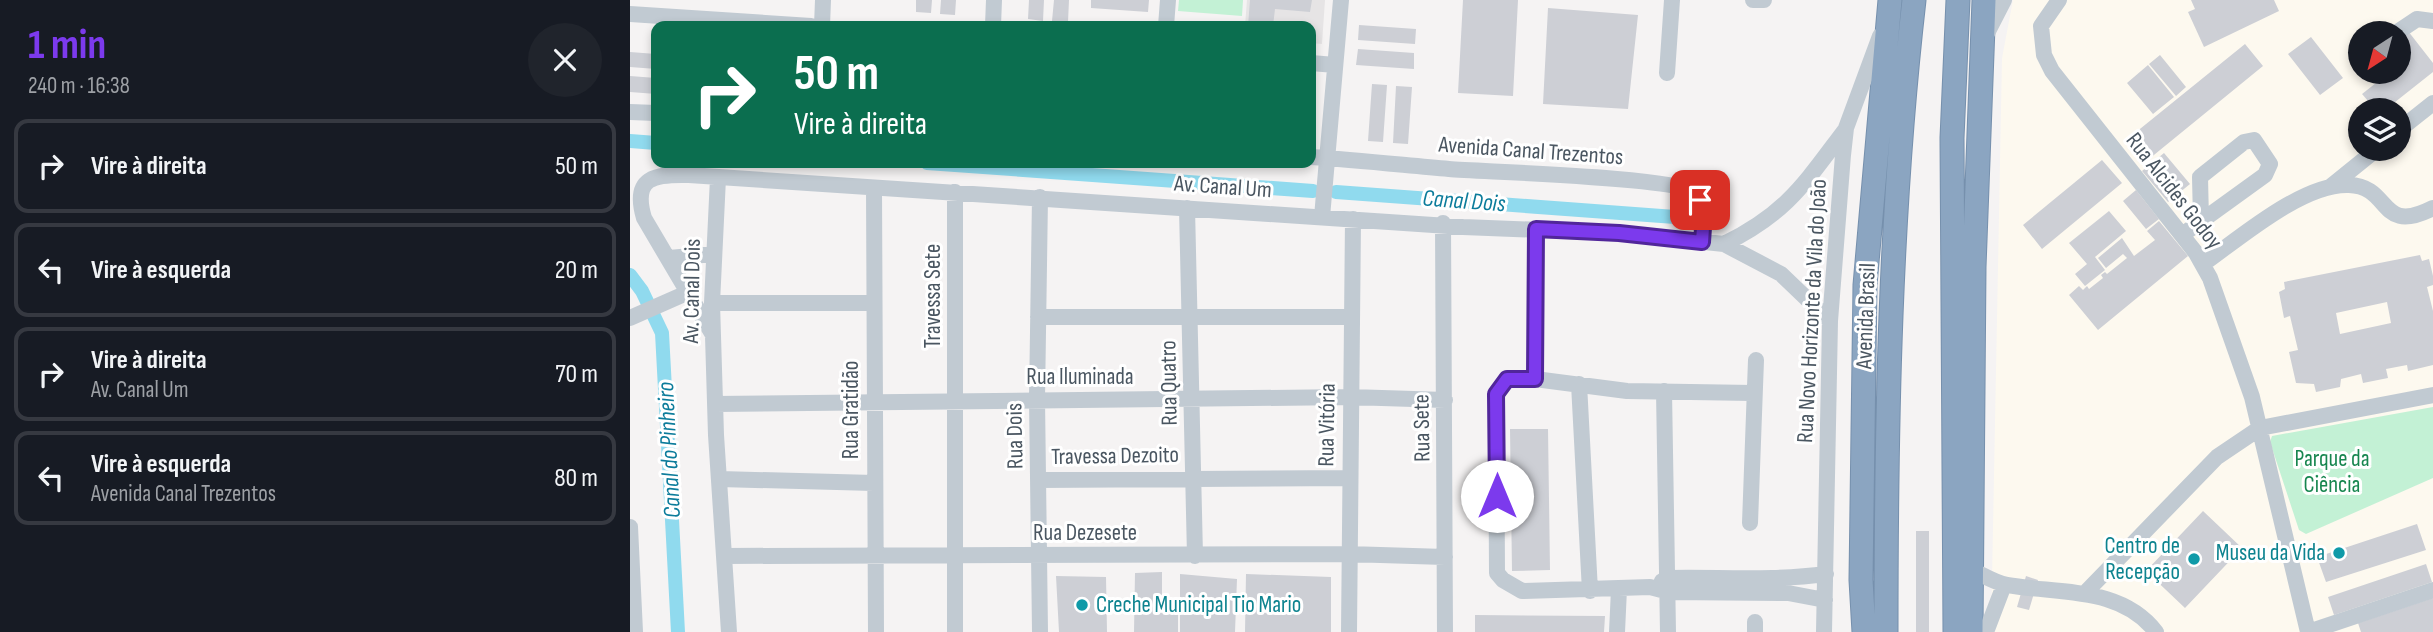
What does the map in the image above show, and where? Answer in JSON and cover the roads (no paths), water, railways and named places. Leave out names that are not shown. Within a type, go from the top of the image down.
[{"type":"highway","name":"Avenida Brasil","points":[[1864,632],[1861,580],[1866,285],[1890,0]]},
{"type":"highway","name":"Avenida Brasil","points":[[1886,632],[1886,455],[1900,122],[1913,0]]},
{"type":"highway","points":[[1955,632],[1952,138],[1958,0]]},
{"type":"highway","points":[[1971,632],[1974,267],[1984,0]]},
{"type":"highway","points":[[1861,580],[1886,455]]},
{"type":"street","points":[[822,21],[823,0]]},
{"type":"street","points":[[993,21],[994,0]]},
{"type":"street","points":[[1167,21],[1168,0]]},
{"type":"street","points":[[1322,217],[1340,0]]},
{"type":"street","points":[[1667,73],[1672,0]]},
{"type":"street","points":[[1752,0],[1764,0]]},
{"type":"street","name":"Rua Novo Horizonte da Vila do João","points":[[1824,632],[1830,321],[1846,128],[1874,55],[1890,0]]},
{"type":"street","points":[[1983,43],[2004,0]]},
{"type":"street","name":"Rua Alcides Godoy","points":[[2059,0],[2041,26],[2044,55],[2052,71],[2203,264],[2260,428],[2308,632]]},
{"type":"street","points":[[630,14],[736,21]]},
{"type":"street","points":[[2412,22],[2417,19],[2433,20]]},
{"type":"street","points":[[1316,63],[1335,65]]},
{"type":"street","points":[[2411,120],[2433,103]]},
{"type":"street","points":[[630,112],[651,113]]},
{"type":"street","points":[[1724,244],[1752,230],[1791,200],[1846,128]]},
{"type":"street","points":[[2182,235],[2269,169],[2270,164],[2254,141],[2244,142],[2200,177],[2201,220]]},
{"type":"street","name":"Avenida Canal Trezentos","points":[[1316,158],[1623,180],[1681,187],[1691,190],[1700,200],[1704,213],[1702,242]]},
{"type":"street","points":[[2330,187],[2362,161]]},
{"type":"street","name":"Av. Canal Um","points":[[669,258],[644,218],[640,206],[642,188],[646,182],[670,174],[1353,219],[1619,233],[1724,244]]},
{"type":"street","name":"Av. Canal Dois","points":[[718,178],[712,303],[715,404],[729,632]]},
{"type":"street","points":[[2203,264],[2297,200],[2330,187],[2351,184],[2370,191],[2394,215],[2406,219],[2433,208]]},
{"type":"street","name":"Rua Gratidão","points":[[874,188],[876,632]]},
{"type":"street","name":"Travessa Sete","points":[[955,192],[955,632]]},
{"type":"street","name":"Rua Dois","points":[[1040,197],[1037,399],[1040,632]]},
{"type":"street","name":"Rua Quatro","points":[[1187,208],[1195,556]]},
{"type":"street","name":"Rua Vitória","points":[[1349,632],[1353,219]]},
{"type":"street","name":"Rua Sete","points":[[1443,223],[1445,632]]},
{"type":"street","points":[[1535,379],[1536,229]]},
{"type":"street","points":[[1724,244],[1781,274],[1830,321]]},
{"type":"street","points":[[713,335],[669,258],[715,254]]},
{"type":"street","points":[[635,316],[689,292]]},
{"type":"street","points":[[712,303],[874,303]]},
{"type":"street","points":[[1038,317],[1351,317]]},
{"type":"street","points":[[1750,523],[1756,360]]},
{"type":"street","points":[[1753,393],[1627,391],[1579,383],[1507,379],[1496,394],[1497,573],[1503,580],[1522,591],[1590,591],[1787,579],[1826,574]]},
{"type":"street","points":[[1579,383],[1590,591]]},
{"type":"street","points":[[1664,391],[1668,632]]},
{"type":"street","points":[[2085,593],[2217,457],[2260,428],[2433,395]]},
{"type":"street","name":"Rua Iluminada","points":[[715,404],[1350,397],[1445,400]]},
{"type":"street","name":"Travessa Dezoito","points":[[1038,480],[1349,478]]},
{"type":"street","points":[[720,479],[874,483]]},
{"type":"street","points":[[630,527],[635,632]]},
{"type":"street","name":"Rua Dezesete","points":[[725,556],[1348,554],[1445,557]]},
{"type":"street","points":[[1972,570],[2004,585],[2085,593],[2132,607],[2156,632]]},
{"type":"street","points":[[1669,585],[1788,593],[1825,600]]},
{"type":"street","points":[[1986,632],[2004,585]]},
{"type":"street","points":[[1617,632],[1619,589]]},
{"type":"street","points":[[2308,632],[2349,625],[2433,590]]},
{"type":"waterway","name":"Canal Dois","points":[[630,141],[651,143]]},
{"type":"waterway","name":"Canal Dois","points":[[996,168],[1313,191]]},
{"type":"waterway","name":"Canal Dois","points":[[1336,192],[1675,217]]},
{"type":"waterway","name":"Canal do Pinheiro","points":[[630,275],[642,291],[662,333],[678,632]]},
{"type":"place","name":"Museu da Vida","points":[[2339,553]]},
{"type":"place","name":"Centro de Recepção","points":[[2194,559]]},
{"type":"place","name":"Creche Municipal Tio Mario","points":[[1082,605]]},
{"type":"park label","name":"Parque da Ciência","points":[[2332,472]]}]
